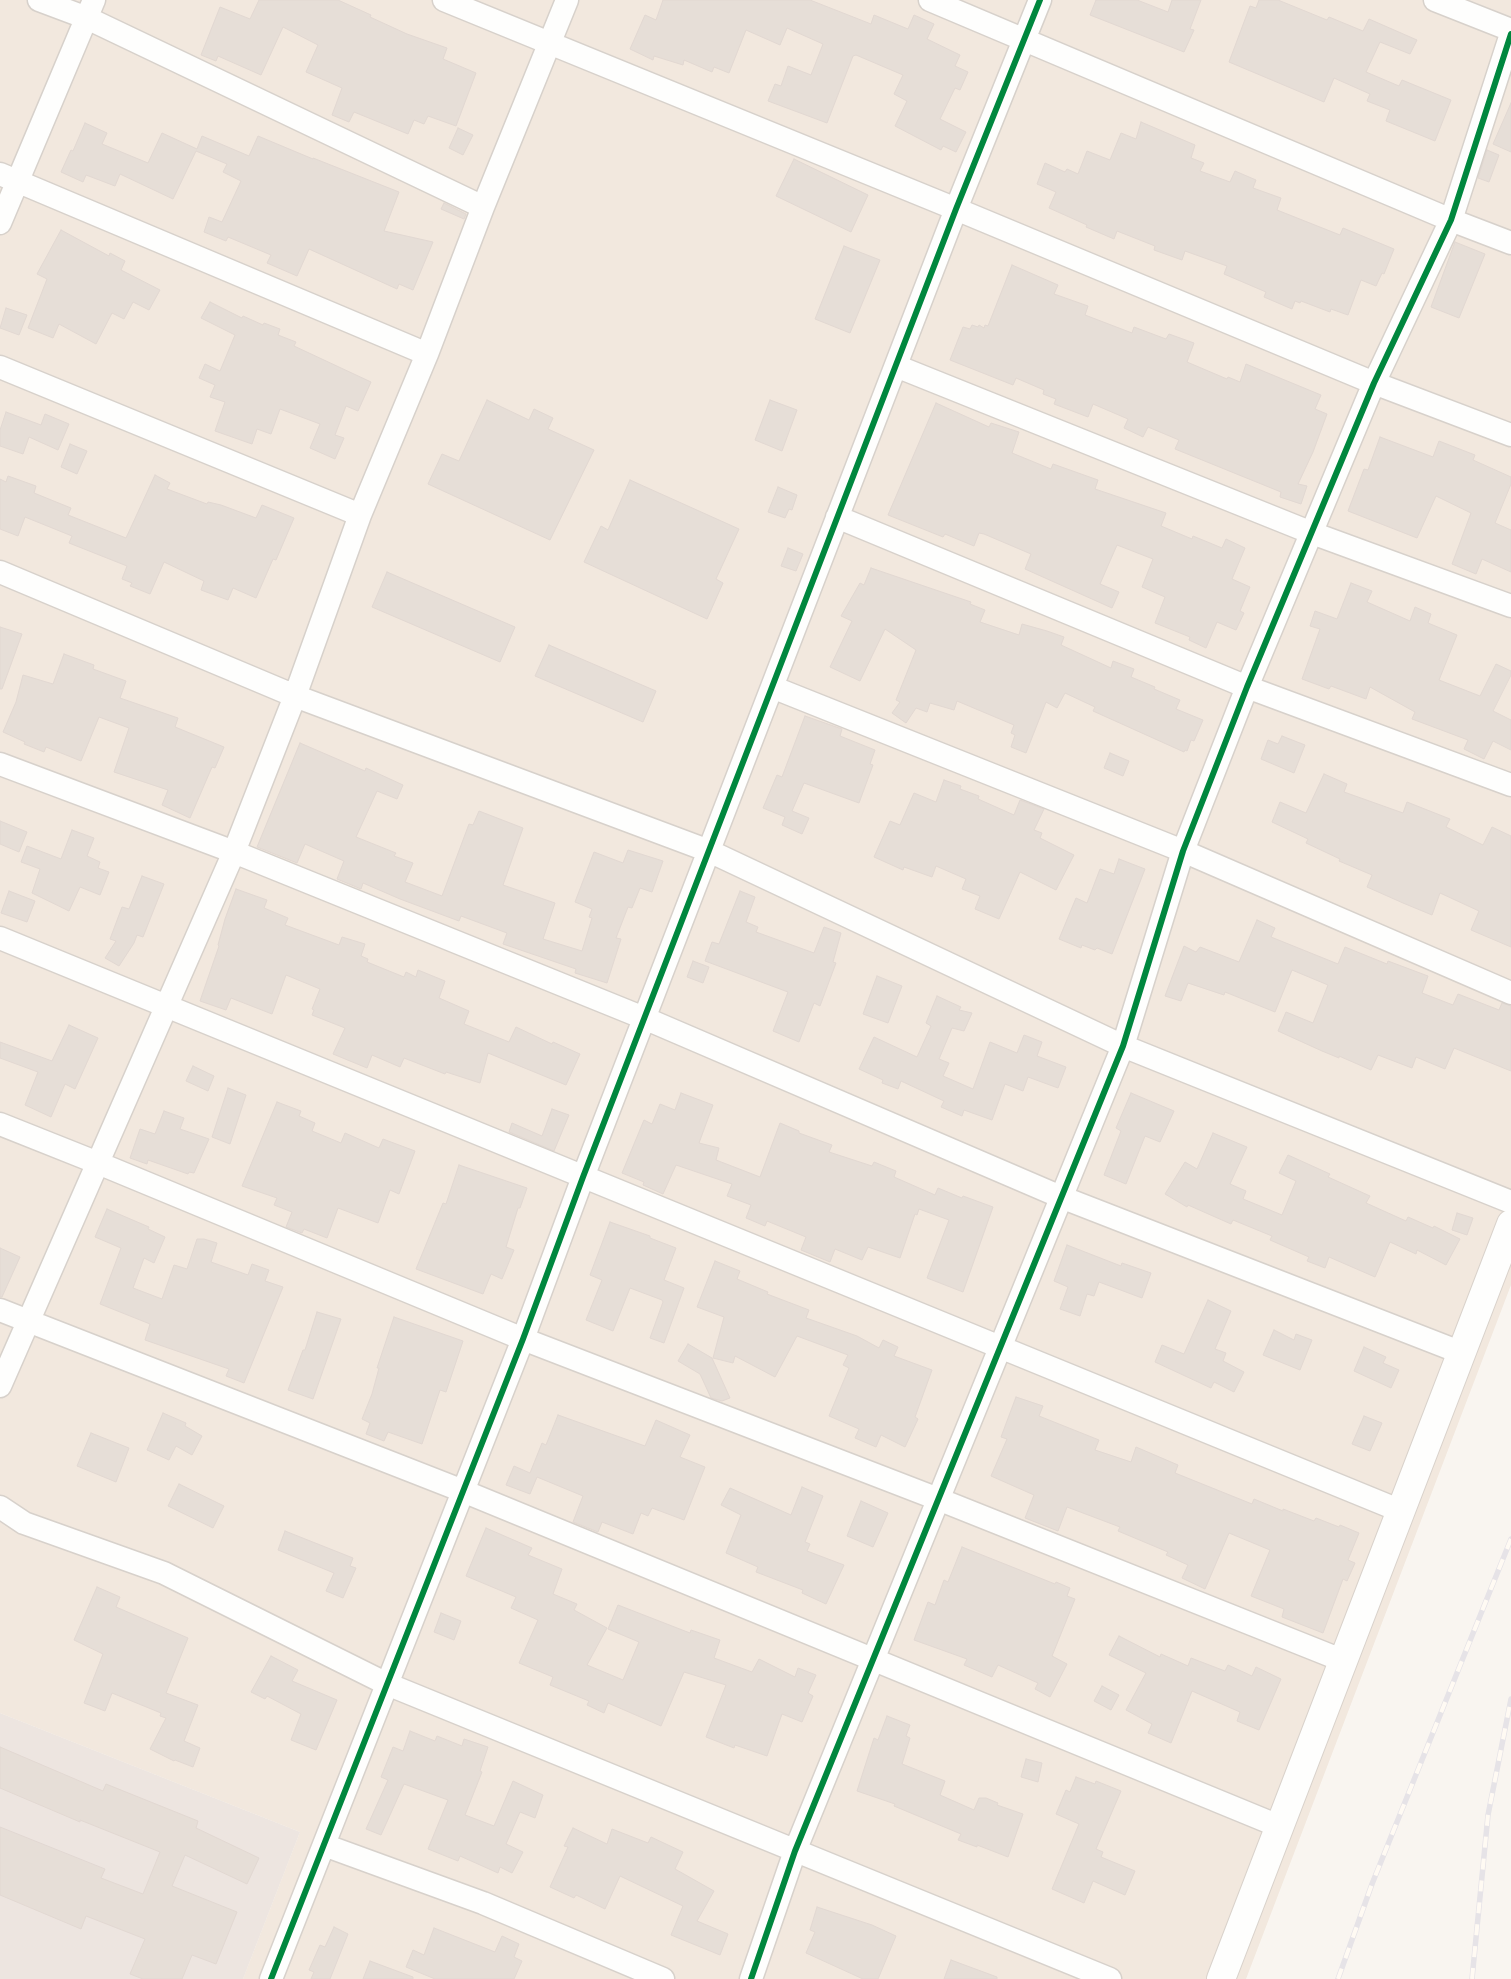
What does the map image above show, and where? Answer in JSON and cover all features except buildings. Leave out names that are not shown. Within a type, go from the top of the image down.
[{"type":"street","points":[[40,0],[90,9],[483,207]]},
{"type":"street","points":[[444,0],[956,209],[1374,383],[1511,435]]},
{"type":"street","points":[[0,1386],[234,852],[295,696],[360,515],[427,354],[483,207],[568,0]]},
{"type":"street","points":[[930,0],[1451,220],[1511,243]]},
{"type":"street","points":[[271,1979],[464,1491],[837,517],[956,209],[1040,0]]},
{"type":"street","points":[[751,1979],[795,1851],[1123,1046],[1183,851],[1247,687],[1374,383],[1451,220],[1511,32],[1435,0]]},
{"type":"street","points":[[0,223],[9,178],[90,9]]},
{"type":"street","points":[[9,178],[427,354]]},
{"type":"street","points":[[896,366],[1312,533],[1511,606]]},
{"type":"street","points":[[0,367],[360,515]]},
{"type":"street","points":[[837,517],[1247,687],[1511,785]]},
{"type":"street","points":[[0,572],[295,696],[709,851],[1123,1046],[1511,1202]]},
{"type":"street","points":[[772,687],[1183,851],[1511,993]]},
{"type":"street","points":[[0,764],[234,852],[644,1018],[1061,1197],[1462,1353]]},
{"type":"street","points":[[0,938],[1401,1511]]},
{"type":"street","points":[[0,1124],[523,1339],[938,1499],[1344,1661]]},
{"type":"street","points":[[1221,1979],[1511,1224]]},
{"type":"street","points":[[0,1310],[464,1491],[1280,1827]]},
{"type":"street","points":[[0,1507],[24,1523],[164,1573],[387,1684],[1110,1979]]},
{"type":"street","points":[[324,1845],[483,1903],[663,1979]]},
{"type":"shaded area","points":[[0,0],[1511,0],[1511,1285],[1246,1979],[243,1979],[300,1832],[0,1713]]},
{"type":"shaded area","points":[[0,1713],[300,1832],[243,1979],[0,1979]]},
{"type":"railway","points":[[1338,1979],[1372,1884],[1511,1539]]},
{"type":"railway","points":[[1472,1979],[1488,1815],[1511,1699]]},
{"type":"cycle path","points":[[271,1979],[523,1339],[583,1177],[956,209],[1040,0]]},
{"type":"cycle path","points":[[751,1979],[795,1851],[1123,1046],[1183,851],[1247,687],[1374,383],[1451,220],[1511,34]]}]
